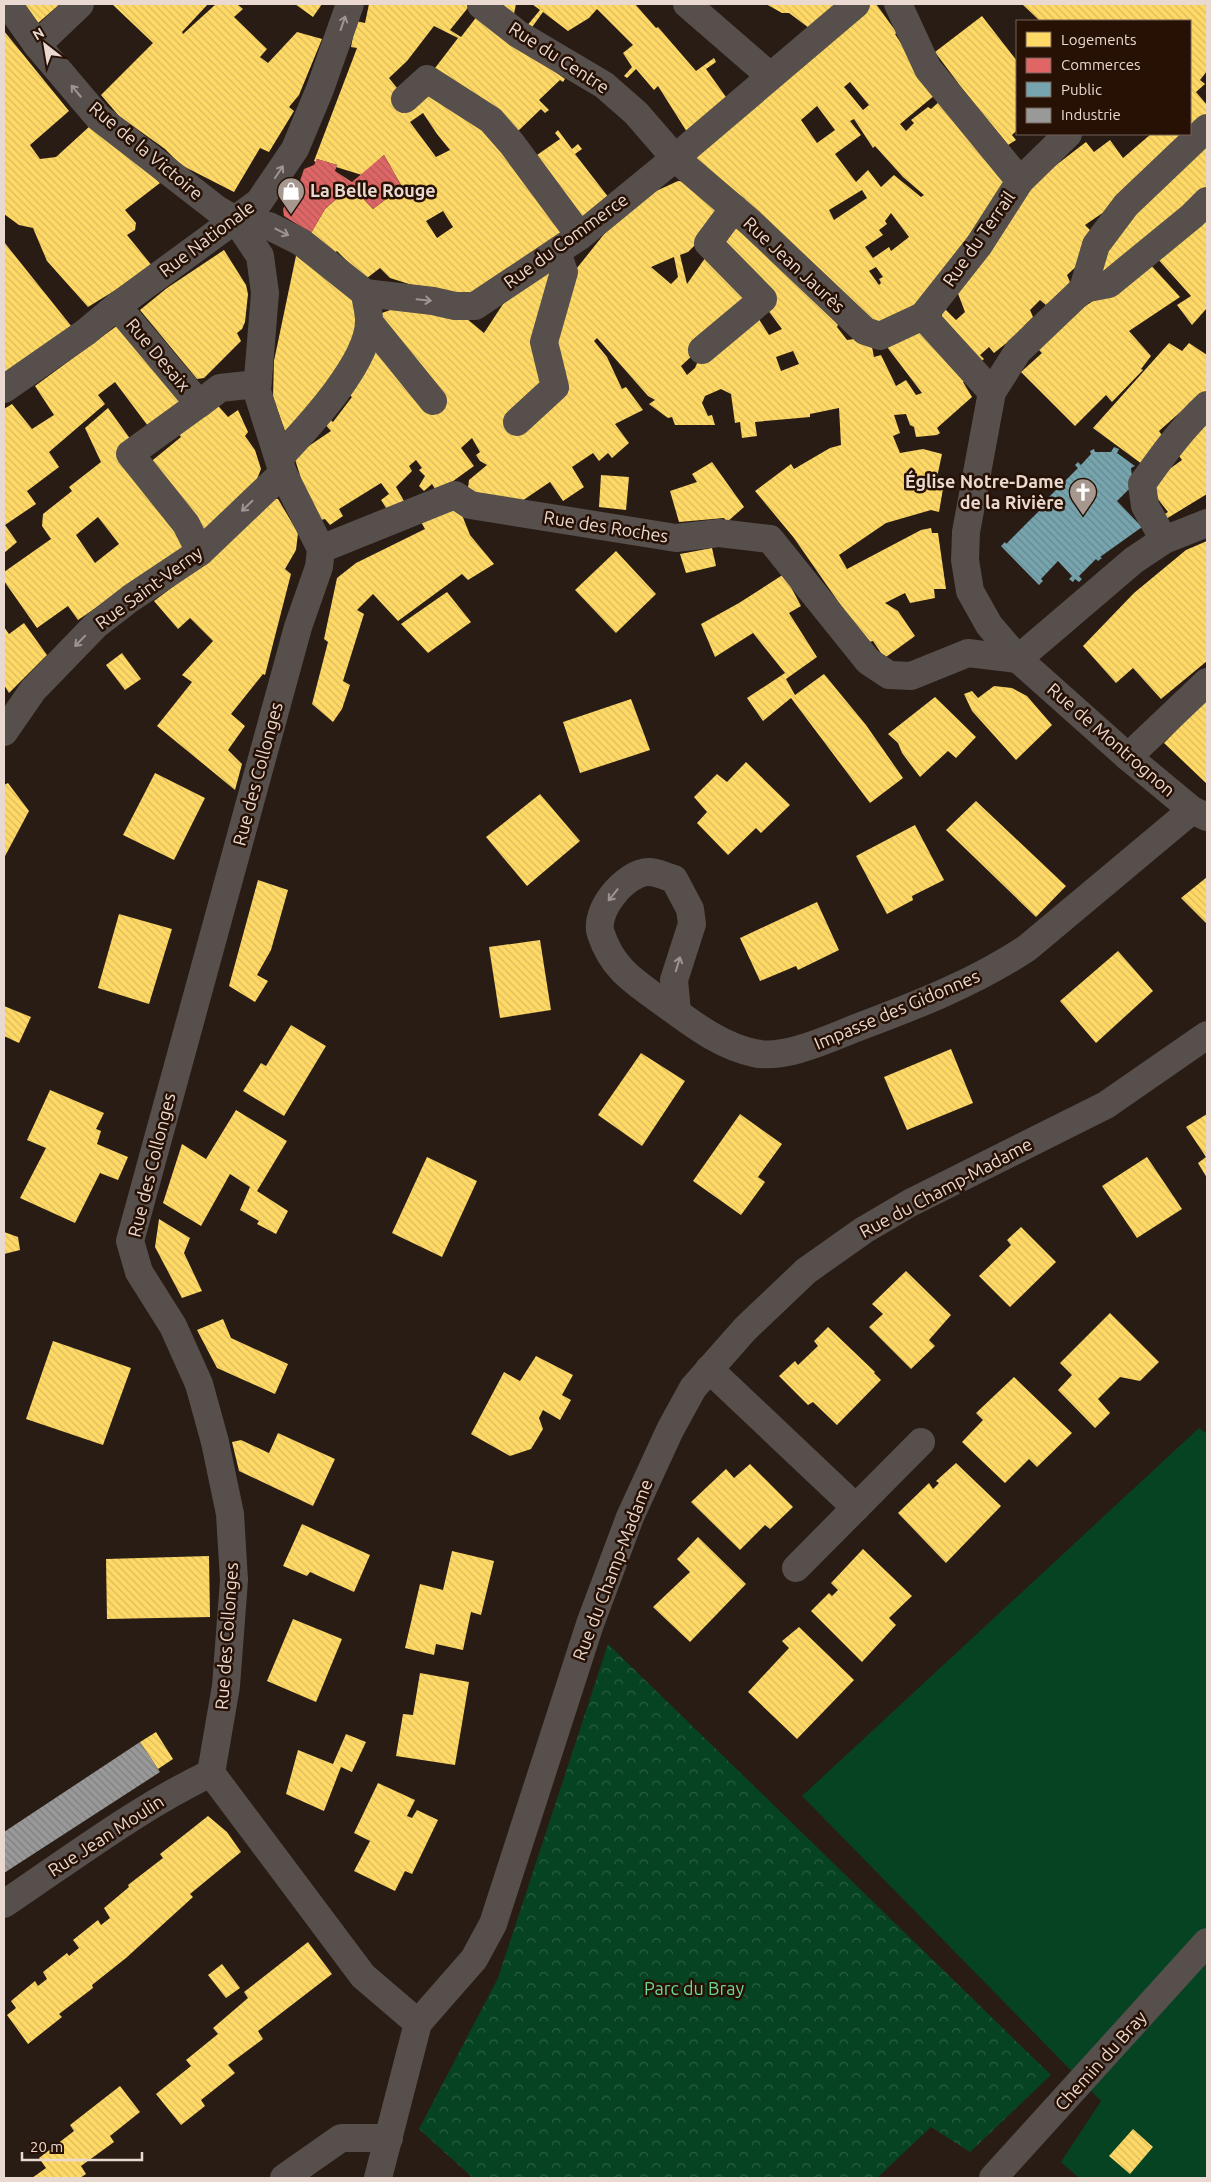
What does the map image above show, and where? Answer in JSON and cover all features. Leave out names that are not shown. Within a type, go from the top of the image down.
[{"type":"street","name":"Rue de la Victoire","points":[[8,4],[37,45],[98,117],[218,210],[236,220]]},
{"type":"street","points":[[37,45],[80,4]]},
{"type":"street","name":"Rue Nationale","points":[[4,390],[86,332],[117,306],[259,202],[295,149],[320,89],[350,4]]},
{"type":"street","points":[[687,4],[770,76]]},
{"type":"street","name":"Rue du Commerce","points":[[365,293],[433,301],[455,306],[475,306],[580,236],[856,4]]},
{"type":"street","name":"Rue du Terrail","points":[[898,4],[928,69],[1020,181],[979,244],[923,316]]},
{"type":"street","name":"Rue du Centre","points":[[481,5],[518,34],[604,85],[636,113],[675,158]]},
{"type":"street","points":[[405,99],[427,79],[491,120],[512,144],[580,236]]},
{"type":"street","points":[[923,316],[992,392],[1018,351],[1083,289],[1096,245],[1126,205],[1207,128]]},
{"type":"street","points":[[1020,181],[1066,135]]},
{"type":"street","name":"Rue Jean Jaurès","points":[[675,158],[734,208],[865,331],[880,336],[923,316]]},
{"type":"street","points":[[1083,289],[1109,284],[1192,216],[1207,201]]},
{"type":"street","points":[[702,350],[763,299],[708,243],[734,208]]},
{"type":"street","points":[[236,220],[260,256],[265,293],[257,391],[281,466],[321,549]]},
{"type":"street","points":[[236,220],[269,226],[301,242],[365,293],[369,322],[433,401]]},
{"type":"street","points":[[517,422],[555,387],[544,342],[564,272],[557,252]]},
{"type":"street","name":"Rue Desaix","points":[[117,306],[199,404]]},
{"type":"street","name":"Rue Saint-Verny","points":[[4,732],[33,690],[96,625],[131,598],[200,552],[281,466],[319,416],[360,354],[369,322]]},
{"type":"street","name":"Rue Desaix","points":[[200,552],[186,524],[130,454],[220,388],[257,384]]},
{"type":"street","name":"Rue de Montrognon","points":[[992,392],[966,532],[965,560],[970,591],[989,625],[1018,659],[1128,757],[1200,814]]},
{"type":"street","points":[[1164,540],[1145,506],[1142,484],[1194,417],[1207,405]]},
{"type":"street","name":"Rue des Roches","points":[[321,549],[455,495],[470,505],[676,538],[719,533],[770,539],[868,661],[889,676],[911,676],[968,653],[1018,659]]},
{"type":"street","points":[[1018,659],[1134,560],[1164,540],[1207,523]]},
{"type":"street","name":"Rue des Collonges","points":[[212,1773],[226,1686],[234,1580],[230,1514],[216,1442],[199,1384],[173,1326],[139,1272],[130,1241],[298,626],[319,567],[321,549]]},
{"type":"street","points":[[1128,757],[1207,682]]},
{"type":"street","name":"Impasse des Gidonnes","points":[[677,1012],[674,980],[692,924],[690,909],[674,880],[649,872],[625,881],[608,900],[599,929],[606,950],[621,972],[677,1012],[722,1043],[756,1054],[796,1051],[928,1000],[1002,965],[1027,948],[1200,814]]},
{"type":"street","name":"Rue du Champ-Madame","points":[[418,2023],[474,1959],[493,1924],[590,1624],[630,1517],[670,1430],[693,1388],[745,1329],[806,1271],[864,1230],[910,1203],[1106,1105],[1207,1034]]},
{"type":"street","points":[[709,1369],[856,1508]]},
{"type":"street","points":[[796,1568],[920,1442]]},
{"type":"street","points":[[212,1773],[363,1976],[418,2023],[378,2178]]},
{"type":"street","name":"Rue Jean Moulin","points":[[4,1904],[131,1818],[181,1788],[212,1773]]},
{"type":"street","name":"Chemin du Bray","points":[[993,2178],[1207,1942]]},
{"type":"street","points":[[284,2178],[341,2138],[389,2138]]},
{"type":"green space","points":[[1199,1428],[1207,1434],[1207,2178],[1079,2178],[1061,2162],[1101,2101],[802,1796]]},
{"type":"green space","name":"Parc du Bray","points":[[608,1644],[1051,2075],[970,2152],[931,2127],[877,2178],[473,2178],[419,2129],[498,1978]]},
{"type":"building: Logements","points":[[24,4],[60,4],[38,23]]},
{"type":"building: Logements","points":[[112,4],[208,4],[182,32],[183,34],[216,4],[237,4],[243,9],[234,17],[267,49],[260,57],[268,63],[297,32],[322,39],[299,95],[289,107],[294,111],[269,152],[260,148],[234,192],[181,165],[165,149],[119,116],[101,95],[153,43]]},
{"type":"building: Logements","points":[[295,4],[322,4],[313,17]]},
{"type":"building: Logements","points":[[369,4],[471,4],[450,30],[461,37],[478,15],[565,79],[563,82],[560,80],[539,100],[549,110],[545,113],[541,109],[517,132],[432,72],[458,38],[434,26],[407,61],[389,78],[401,93],[392,101],[402,113],[434,89],[465,106],[573,230],[478,294],[459,297],[428,290],[390,278],[380,268],[367,278],[363,277],[337,251],[332,255],[311,233],[325,209],[351,186],[373,209],[402,187],[384,155],[362,175],[317,159],[316,162],[314,161],[357,48],[351,47],[356,21],[365,23]],"holes":[[[423,113],[450,150],[436,157],[410,122]],[[443,211],[453,227],[437,238],[426,221]]]},
{"type":"building: Logements","points":[[485,4],[516,4],[513,19]]},
{"type":"building: Logements","points":[[532,4],[635,4],[656,28],[658,27],[696,71],[714,58],[716,62],[706,69],[726,97],[687,132],[658,86],[654,90],[636,69],[627,78],[624,76],[632,67],[623,53],[633,45],[597,9],[589,18],[568,31],[543,12],[530,30],[526,27],[540,10]]},
{"type":"building: Logements","points":[[766,4],[843,4],[809,28],[789,13],[782,13]]},
{"type":"building: Logements","points":[[871,4],[876,4],[897,33],[895,34],[935,95],[900,124],[906,131],[914,123],[911,120],[928,107],[931,109],[941,100],[1006,184],[922,301],[887,324],[870,322],[694,156]],"holes":[[[850,82],[869,105],[863,110],[844,87]],[[817,106],[835,130],[817,143],[801,120]],[[854,119],[873,148],[875,146],[903,177],[924,195],[921,197],[894,175],[881,187],[868,170],[856,182],[835,154],[861,135],[850,121]],[[862,190],[867,198],[834,220],[829,210]],[[891,213],[909,237],[891,251],[889,247],[873,258],[865,247],[883,235],[879,230],[887,224],[885,221]],[[876,267],[883,277],[879,279],[881,283],[879,285],[869,271]]]},
{"type":"building: Logements","points":[[1022,4],[1207,4],[1207,71],[1200,80],[1205,84],[1196,92],[1207,105],[1207,121],[1133,192],[1085,225],[1096,236],[1079,264],[1067,275],[1070,282],[1058,296],[1046,305],[1040,300],[1030,310],[1033,317],[1024,326],[1025,328],[994,353],[989,347],[980,355],[984,359],[977,365],[942,319],[942,313],[944,308],[956,320],[965,312],[957,291],[1038,179],[1086,142],[1094,152],[1110,140],[1123,158],[1150,135],[1191,135],[1191,20],[1039,20]]},
{"type":"building: Logements","points":[[982,16],[1016,60],[1016,131],[1012,135],[1016,140],[1008,145],[935,52]]},
{"type":"building: Logements","points":[[4,31],[69,111],[30,145],[40,159],[56,157],[90,126],[128,153],[160,183],[125,210],[136,223],[135,230],[127,235],[153,267],[88,307],[47,261],[33,228],[19,225],[4,214]]},
{"type":"building: Logements","points":[[558,130],[572,149],[578,144],[582,149],[575,154],[609,198],[582,224],[537,155],[560,139],[555,133]]},
{"type":"building: Logements","points":[[1207,143],[1207,190],[1104,277],[1096,266],[1111,232]]},
{"type":"building: Logements","points":[[678,181],[688,182],[723,211],[703,237],[688,252],[680,255],[687,284],[710,251],[753,295],[690,348],[694,354],[681,366],[687,375],[695,368],[698,361],[755,313],[769,335],[782,329],[764,305],[772,299],[746,275],[734,268],[715,245],[734,220],[802,278],[838,325],[837,327],[847,340],[870,337],[874,357],[881,355],[896,386],[906,380],[916,395],[922,393],[884,343],[917,326],[965,381],[963,382],[972,397],[937,428],[940,433],[937,435],[916,437],[914,427],[910,425],[906,414],[894,415],[900,433],[893,436],[900,453],[923,449],[942,454],[936,482],[944,483],[939,512],[931,510],[886,523],[839,555],[847,569],[921,530],[931,528],[932,533],[938,533],[946,589],[934,589],[935,598],[910,603],[905,593],[885,603],[898,611],[915,636],[886,657],[883,656],[873,641],[869,642],[851,620],[794,538],[755,491],[791,464],[794,469],[830,448],[841,445],[839,408],[810,414],[810,417],[755,422],[757,436],[742,438],[740,422],[735,423],[731,394],[721,389],[705,396],[702,403],[708,416],[712,415],[715,425],[675,425],[672,417],[668,418],[649,404],[655,400],[648,396],[597,338],[594,341],[607,357],[622,389],[626,387],[643,410],[615,424],[629,443],[612,458],[608,453],[599,461],[593,453],[572,467],[584,487],[563,501],[550,482],[519,503],[486,498],[468,488],[469,480],[487,465],[480,461],[476,455],[480,452],[472,438],[461,448],[474,466],[449,484],[435,489],[432,484],[424,491],[419,486],[425,476],[419,470],[422,468],[416,460],[409,466],[412,471],[396,487],[404,501],[388,511],[381,500],[389,494],[381,483],[339,509],[343,516],[330,525],[325,519],[316,521],[311,511],[294,456],[331,431],[324,423],[328,418],[333,422],[352,397],[345,392],[379,339],[430,412],[442,403],[378,318],[379,314],[396,308],[418,307],[467,319],[484,333],[505,301],[524,283],[547,267],[559,276],[543,310],[548,313],[538,332],[535,346],[548,377],[523,401],[507,422],[514,431],[537,411],[567,391],[557,372],[552,333],[557,318],[562,314],[561,306],[569,278],[613,223],[643,197]],"holes":[[[674,257],[678,277],[671,284],[651,267]],[[793,351],[799,364],[781,371],[776,357]]]},
{"type":"building: Logements","points":[[1207,215],[1207,308],[1192,325],[1177,305],[1191,296],[1156,257]]},
{"type":"building: Logements","points":[[4,242],[72,327],[4,374],[5,311]]},
{"type":"building: Logements","points":[[224,250],[246,285],[248,294],[245,322],[242,329],[237,333],[241,341],[204,378],[197,379],[140,310],[167,288]]},
{"type":"building: Logements","points":[[297,251],[334,281],[357,305],[357,336],[317,398],[285,431],[273,397],[274,361]]},
{"type":"building: Logements","points":[[1149,263],[1180,297],[1129,331],[1151,356],[1141,369],[1143,370],[1112,402],[1106,395],[1075,426],[1021,372],[1042,353],[1036,347],[1078,311]]},
{"type":"building: Logements","points":[[118,325],[186,397],[148,426],[115,382],[98,395],[105,404],[49,452],[59,467],[27,491],[36,504],[5,525],[17,542],[4,553],[4,409],[12,404],[32,429],[54,415],[35,386]]},
{"type":"building: Logements","points":[[1169,343],[1182,351],[1189,343],[1207,355],[1207,398],[1185,408],[1159,431],[1166,441],[1142,464],[1093,428]]},
{"type":"building: Logements","points":[[213,400],[228,417],[238,410],[248,432],[245,436],[255,450],[261,469],[257,479],[202,532],[148,464],[181,437],[176,430]]},
{"type":"building: Logements","points":[[108,408],[131,440],[188,545],[78,620],[68,606],[37,628],[4,581],[4,572],[51,539],[42,526],[43,514],[72,491],[69,487],[101,462],[85,428]],"holes":[[[98,517],[119,544],[95,563],[76,535]]]},
{"type":"building: Logements","points":[[1207,412],[1207,494],[1166,519],[1163,515],[1168,512],[1147,485],[1182,460],[1174,449]]},
{"type":"building: Logements","points":[[712,462],[744,507],[727,522],[724,518],[679,522],[670,491],[697,482],[692,474]]},
{"type":"building: Logements","points":[[601,475],[629,477],[626,510],[599,507]]},
{"type":"building: Logements","points":[[270,498],[278,499],[298,533],[296,550],[285,569],[291,574],[265,675],[263,674],[231,714],[245,726],[228,750],[242,764],[235,790],[157,726],[192,682],[182,675],[213,641],[190,618],[178,629],[154,601],[214,556]]},
{"type":"building: Logements","points":[[453,510],[462,515],[470,535],[494,564],[468,580],[462,574],[398,621],[373,594],[357,610],[364,614],[343,681],[350,685],[342,709],[333,722],[312,704],[328,642],[324,639],[337,578],[356,563],[425,529],[421,522]]},
{"type":"building: Logements","points":[[1207,541],[1207,661],[1161,699],[1133,668],[1116,683],[1083,646],[1134,593],[1186,550]]},
{"type":"building: Logements","points":[[712,548],[716,566],[686,573],[680,554]]},
{"type":"building: Logements","points":[[616,551],[656,594],[616,633],[575,590]]},
{"type":"building: Logements","points":[[784,574],[801,606],[789,613],[817,657],[786,679],[795,695],[824,674],[866,725],[903,778],[870,803],[791,698],[763,721],[747,698],[785,673],[753,633],[715,657],[701,624],[739,603]]},
{"type":"building: Logements","points":[[447,592],[471,622],[428,653],[401,624]]},
{"type":"building: Logements","points":[[24,623],[47,655],[9,693],[4,685],[4,627],[9,634]]},
{"type":"building: Logements","points":[[122,653],[141,679],[125,690],[106,665]]},
{"type":"building: Logements","points":[[994,686],[1012,688],[1027,696],[1052,725],[1016,760],[972,711],[964,694],[972,691],[978,698]]},
{"type":"building: Logements","points":[[935,697],[976,737],[956,758],[948,751],[920,777],[902,753],[898,743],[888,734]]},
{"type":"building: Logements","points":[[631,699],[650,750],[580,773],[563,722]]},
{"type":"building: Logements","points":[[1207,699],[1207,784],[1164,743]]},
{"type":"building: Logements","points":[[746,762],[790,805],[761,833],[756,828],[728,855],[697,823],[707,812],[694,797],[717,774],[727,782]]},
{"type":"building: Logements","points":[[155,773],[205,798],[174,860],[123,835]]},
{"type":"building: Logements","points":[[8,783],[29,811],[4,858],[4,785]]},
{"type":"building: Logements","points":[[540,794],[580,841],[527,886],[486,837]]},
{"type":"building: Logements","points":[[976,801],[1066,886],[1036,917],[946,830]]},
{"type":"building: Logements","points":[[915,825],[944,880],[912,896],[913,900],[887,914],[856,856]]},
{"type":"building: Logements","points":[[1207,877],[1207,924],[1181,898]]},
{"type":"building: Logements","points":[[258,880],[288,890],[271,950],[257,975],[268,981],[255,1002],[229,986]]},
{"type":"building: Logements","points":[[817,902],[839,950],[798,970],[796,966],[760,981],[740,938]]},
{"type":"building: Logements","points":[[119,914],[172,929],[149,1004],[98,988]]},
{"type":"building: Logements","points":[[540,940],[551,1010],[500,1018],[489,947]]},
{"type":"building: Logements","points":[[1118,951],[1153,991],[1096,1043],[1060,1001]]},
{"type":"building: Logements","points":[[4,1006],[31,1017],[19,1043],[4,1036]]},
{"type":"building: Logements","points":[[291,1025],[326,1046],[284,1116],[243,1091],[261,1063],[266,1066]]},
{"type":"building: Logements","points":[[951,1049],[973,1103],[907,1130],[884,1077]]},
{"type":"building: Logements","points":[[641,1053],[685,1081],[642,1146],[598,1115]]},
{"type":"building: Logements","points":[[50,1090],[104,1113],[96,1129],[101,1131],[97,1144],[128,1157],[118,1180],[100,1173],[75,1223],[20,1198],[46,1148],[27,1140]]},
{"type":"building: Logements","points":[[236,1110],[287,1141],[257,1191],[288,1211],[276,1234],[257,1224],[259,1221],[240,1210],[250,1187],[230,1174],[201,1226],[163,1203],[182,1144],[206,1159]]},
{"type":"building: Logements","points":[[740,1114],[782,1144],[758,1177],[765,1182],[741,1215],[693,1181]]},
{"type":"building: Logements","points":[[1207,1114],[1207,1178],[1198,1163],[1206,1157],[1186,1127]]},
{"type":"building: Logements","points":[[427,1157],[477,1181],[442,1257],[392,1233]]},
{"type":"building: Logements","points":[[1147,1157],[1182,1209],[1137,1238],[1102,1186]]},
{"type":"building: Logements","points":[[159,1219],[190,1238],[184,1253],[202,1291],[182,1298],[155,1247]]},
{"type":"building: Logements","points":[[1021,1227],[1056,1262],[1010,1307],[979,1276],[1011,1245],[1007,1240]]},
{"type":"building: Logements","points":[[4,1232],[18,1237],[20,1250],[4,1254]]},
{"type":"building: Logements","points":[[906,1271],[951,1315],[929,1340],[935,1346],[911,1369],[869,1327],[883,1314],[872,1304]]},
{"type":"building: Logements","points":[[1110,1313],[1159,1362],[1140,1381],[1120,1377],[1098,1399],[1110,1413],[1095,1428],[1058,1390],[1072,1375],[1060,1363]]},
{"type":"building: Logements","points":[[223,1319],[231,1338],[288,1364],[275,1394],[217,1368],[197,1330]]},
{"type":"building: Logements","points":[[828,1327],[881,1380],[837,1425],[813,1402],[808,1405],[779,1376],[795,1361],[798,1365],[818,1346],[814,1341]]},
{"type":"building: Logements","points":[[53,1341],[131,1368],[103,1445],[26,1419]]},
{"type":"building: Logements","points":[[536,1356],[573,1375],[562,1395],[571,1400],[560,1420],[543,1410],[539,1418],[543,1429],[531,1449],[510,1456],[471,1434],[504,1372],[520,1381]]},
{"type":"building: Logements","points":[[1014,1377],[1072,1433],[1037,1467],[1029,1459],[1005,1483],[962,1442],[983,1420],[976,1413]]},
{"type":"building: Logements","points":[[278,1433],[335,1459],[313,1506],[239,1471],[232,1442],[241,1440],[269,1453]]},
{"type":"building: Logements","points":[[956,1463],[1001,1506],[946,1563],[898,1513],[929,1483],[933,1489],[939,1483],[936,1481]]},
{"type":"building: Logements","points":[[750,1464],[793,1507],[770,1529],[765,1525],[740,1550],[691,1502],[726,1469],[734,1478]]},
{"type":"building: Logements","points":[[302,1524],[370,1555],[354,1592],[310,1572],[307,1576],[283,1566]]},
{"type":"building: Logements","points":[[698,1537],[746,1584],[690,1642],[653,1607],[690,1572],[677,1559]]},
{"type":"building: Logements","points":[[863,1549],[912,1596],[889,1618],[896,1625],[862,1662],[811,1611],[829,1593],[832,1596],[838,1590],[831,1583]]},
{"type":"building: Logements","points":[[452,1551],[494,1561],[481,1615],[471,1612],[463,1650],[436,1644],[434,1655],[405,1648],[420,1584],[443,1590]]},
{"type":"building: Logements","points":[[209,1556],[210,1617],[107,1619],[106,1559]]},
{"type":"building: Logements","points":[[293,1619],[342,1639],[316,1702],[267,1681]]},
{"type":"building: Logements","points":[[799,1627],[854,1680],[797,1739],[748,1692],[789,1648],[782,1641]]},
{"type":"building: Logements","points":[[420,1673],[469,1682],[455,1765],[396,1756],[403,1714],[413,1715]]},
{"type":"building: Logements","points":[[156,1732],[173,1759],[158,1769],[140,1742]]},
{"type":"building: Logements","points":[[346,1734],[366,1742],[352,1772],[341,1767],[324,1811],[286,1794],[298,1750],[333,1764]]},
{"type":"building: Logements","points":[[378,1783],[415,1800],[407,1816],[412,1818],[417,1810],[438,1820],[412,1874],[405,1871],[395,1891],[354,1871],[370,1841],[354,1833]]},
{"type":"building: Logements","points":[[208,1816],[227,1832],[241,1852],[190,1894],[193,1897],[126,1958],[92,1985],[93,1988],[59,2014],[62,2017],[28,2044],[7,2015],[16,2008],[11,2001],[35,1981],[38,1986],[47,1979],[43,1972],[67,1953],[69,1956],[79,1948],[73,1940],[98,1920],[101,1925],[110,1918],[104,1908],[129,1887],[128,1885],[163,1858],[160,1854]]},
{"type":"building: Logements","points":[[308,1942],[332,1974],[258,2031],[263,2039],[228,2065],[235,2073],[201,2100],[205,2106],[181,2125],[156,2094],[191,2066],[186,2060],[218,2034],[213,2028],[248,1998],[244,1992]]},
{"type":"building: Logements","points":[[222,1964],[240,1988],[226,1998],[208,1975]]},
{"type":"building: Logements","points":[[120,2086],[140,2112],[110,2136],[114,2142],[81,2166],[86,2174],[80,2178],[32,2178],[46,2168],[39,2158],[74,2131],[70,2125]]},
{"type":"building: Logements","points":[[1133,2129],[1153,2147],[1130,2174],[1109,2156]]},
{"type":"building: Commerces","points":[[384,155],[402,187],[373,209],[351,186],[325,209],[311,233],[284,216],[283,209],[295,186],[299,184],[304,169],[314,165],[317,159],[337,165],[335,171],[352,182]]},
{"type":"building: Public","name":"Église Notre-Dame de la Rivière","points":[[1114,447],[1119,449],[1117,453],[1135,466],[1131,468],[1134,492],[1128,490],[1117,501],[1142,527],[1100,557],[1102,558],[1098,561],[1096,559],[1079,576],[1082,579],[1079,582],[1075,579],[1073,582],[1069,579],[1072,576],[1058,561],[1041,579],[1043,581],[1039,585],[1001,546],[1005,542],[1006,544],[1044,506],[1040,502],[1043,499],[1045,501],[1078,468],[1075,465],[1078,462],[1081,465],[1091,454],[1090,451],[1094,449],[1095,452],[1111,452]]},
{"type":"building: Industrie","points":[[140,1742],[160,1772],[4,1873],[4,1832]]},
{"type":"place","name":"La Belle Rouge","points":[[291,215]]},
{"type":"place","name":"Église Notre-Dame de la Rivière","points":[[1083,516]]}]
